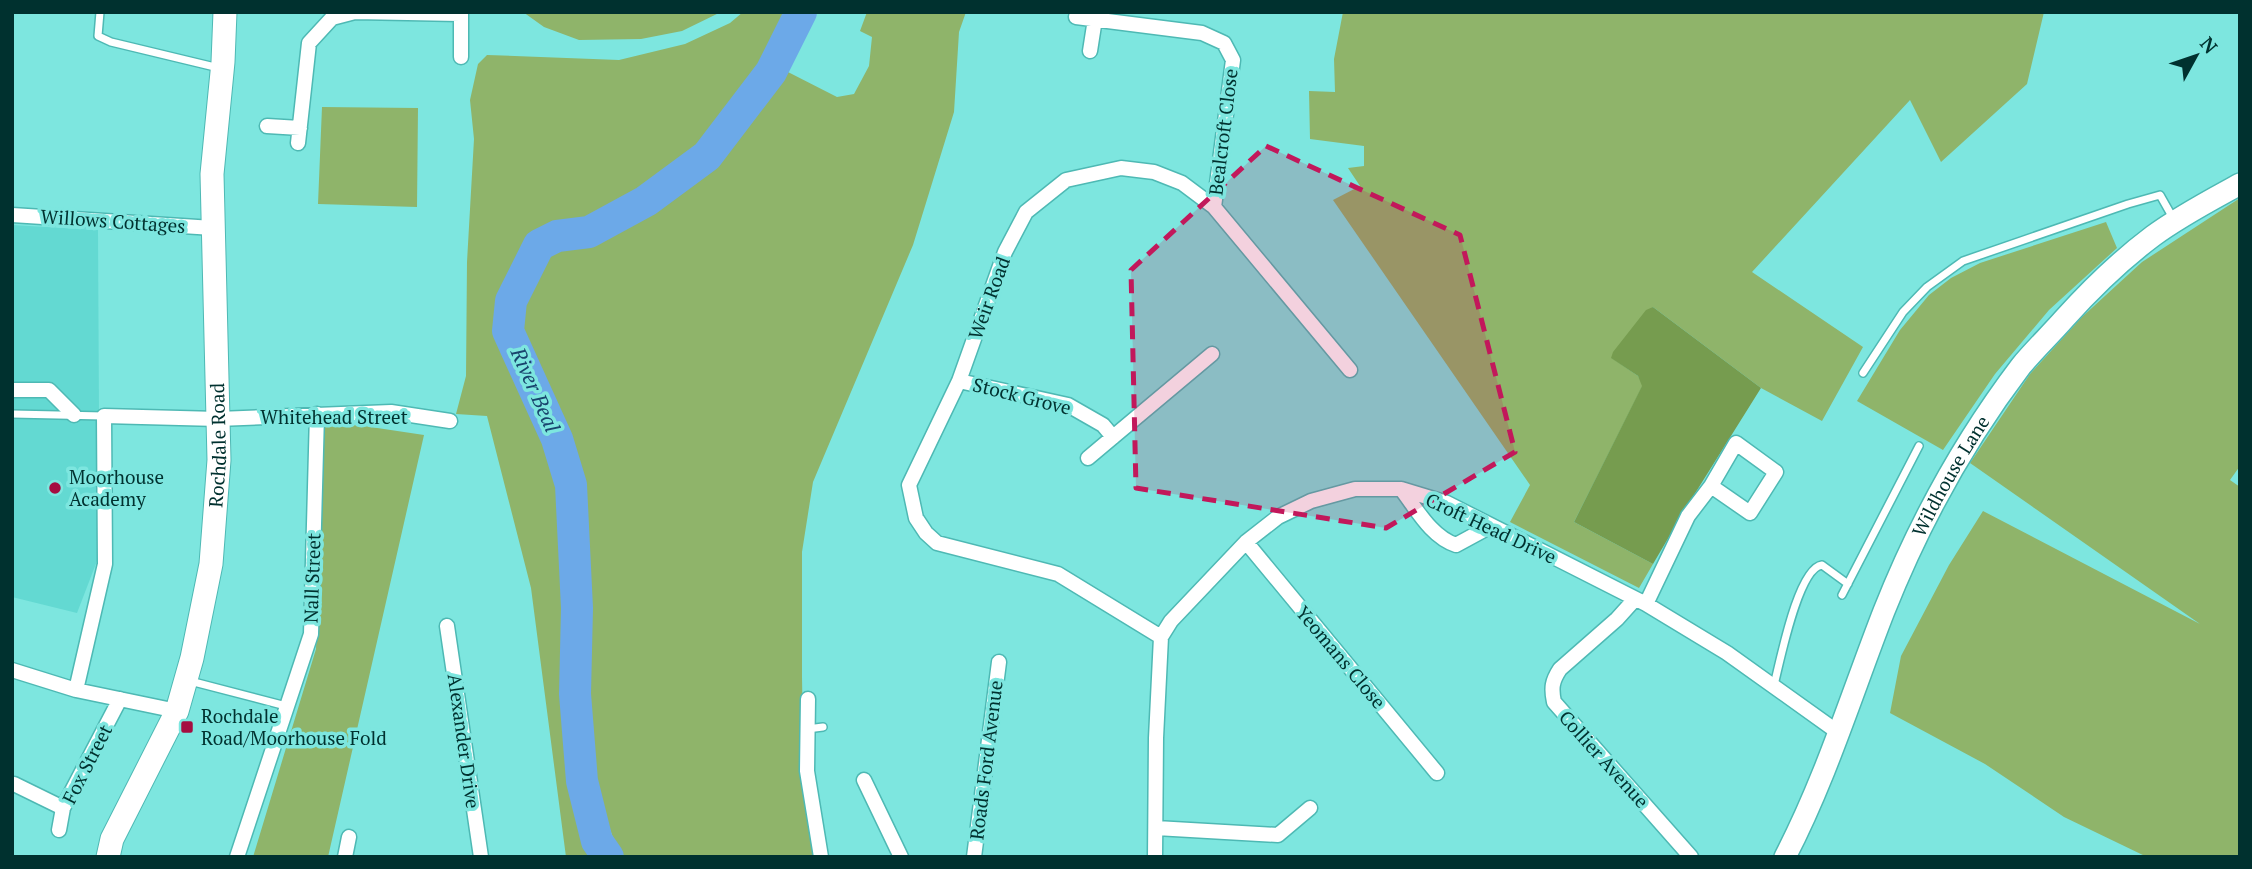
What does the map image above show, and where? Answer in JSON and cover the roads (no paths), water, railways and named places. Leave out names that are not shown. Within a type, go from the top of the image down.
[{"type":"main road","name":"Rochdale Road","points":[[108,857],[112,839],[177,711],[192,658],[211,564],[219,460],[212,174],[225,12]]},
{"type":"main road","name":"Wildhouse Lane","points":[[1786,857],[1839,733],[1885,610],[1922,524],[1960,454],[2023,364],[2094,287],[2152,237],[2240,184]]},
{"type":"street","points":[[298,144],[309,43],[332,18],[355,12],[461,13],[461,57]]},
{"type":"street","name":"Bealcroft Close","points":[[1076,17],[1202,33],[1224,43],[1233,60],[1214,207]]},
{"type":"street","points":[[1090,51],[1095,19]]},
{"type":"street","points":[[267,125],[300,128]]},
{"type":"street","name":"Weir Road","points":[[1161,637],[1058,574],[937,543],[926,534],[916,518],[909,485],[959,380],[1006,252],[1026,212],[1066,180],[1121,169],[1154,173],[1182,183],[1214,207],[1350,370]]},
{"type":"street","name":"Willows Cottages","points":[[12,215],[213,228]]},
{"type":"street","points":[[1088,458],[1212,354]]},
{"type":"street","name":"Stock Grove","points":[[959,380],[1068,405],[1103,425],[1113,437]]},
{"type":"street","points":[[12,390],[49,390],[74,415]]},
{"type":"street","name":"Whitehead Street","points":[[104,416],[218,419],[391,412],[450,421]]},
{"type":"street","name":"Nall Street","points":[[237,857],[311,634],[317,414]]},
{"type":"street","points":[[76,690],[105,564],[104,416]]},
{"type":"street","points":[[1640,601],[1688,516],[1711,486],[1736,443],[1776,472],[1750,513],[1711,486]]},
{"type":"street","name":"Croft Head Drive","points":[[1161,637],[1171,621],[1246,542],[1279,517],[1311,501],[1355,489],[1401,489],[1447,503],[1640,601],[1727,653],[1839,733]]},
{"type":"street","points":[[1401,489],[1445,541],[1456,545],[1491,526]]},
{"type":"street","name":"Yeomans Close","points":[[1246,542],[1437,773]]},
{"type":"street","name":"Collier Avenue","points":[[1640,601],[1560,669],[1553,679],[1551,691],[1554,702],[1691,857]]},
{"type":"street","name":"Alexander Drive","points":[[446,626],[481,857]]},
{"type":"street","points":[[1155,857],[1156,738],[1161,637]]},
{"type":"street","name":"Roads Ford Avenue","points":[[974,857],[999,662]]},
{"type":"street","points":[[12,670],[76,690],[177,711]]},
{"type":"street","name":"Fox Street","points":[[59,830],[63,808],[120,699]]},
{"type":"street","points":[[808,699],[807,771],[821,857]]},
{"type":"street","points":[[864,780],[901,857]]},
{"type":"street","points":[[13,784],[63,808]]},
{"type":"street","points":[[1156,828],[1278,835],[1310,808]]},
{"type":"street","points":[[345,857],[349,837]]},
{"type":"lane","points":[[100,12],[98,36],[111,42],[222,69]]},
{"type":"lane","points":[[1864,373],[1903,312],[1927,287],[1963,261],[2160,195],[2175,222]]},
{"type":"lane","points":[[12,414],[104,416]]},
{"type":"lane","points":[[1842,596],[1919,446]]},
{"type":"lane","points":[[1774,685],[1789,624],[1811,571],[1822,565],[1848,584]]},
{"type":"lane","points":[[186,680],[287,706]]},
{"type":"lane","points":[[806,729],[823,727]]},
{"type":"waterway","name":"River Beal","points":[[608,857],[597,841],[582,781],[575,694],[577,608],[571,485],[557,439],[508,331],[511,301],[539,245],[557,236],[589,232],[646,201],[707,156],[771,72],[801,12]]},
{"type":"place","name":"Moorhouse Academy","points":[[55,488]]},
{"type":"place","name":"Rochdale Road/Moorhouse Fold","points":[[187,727]]}]
